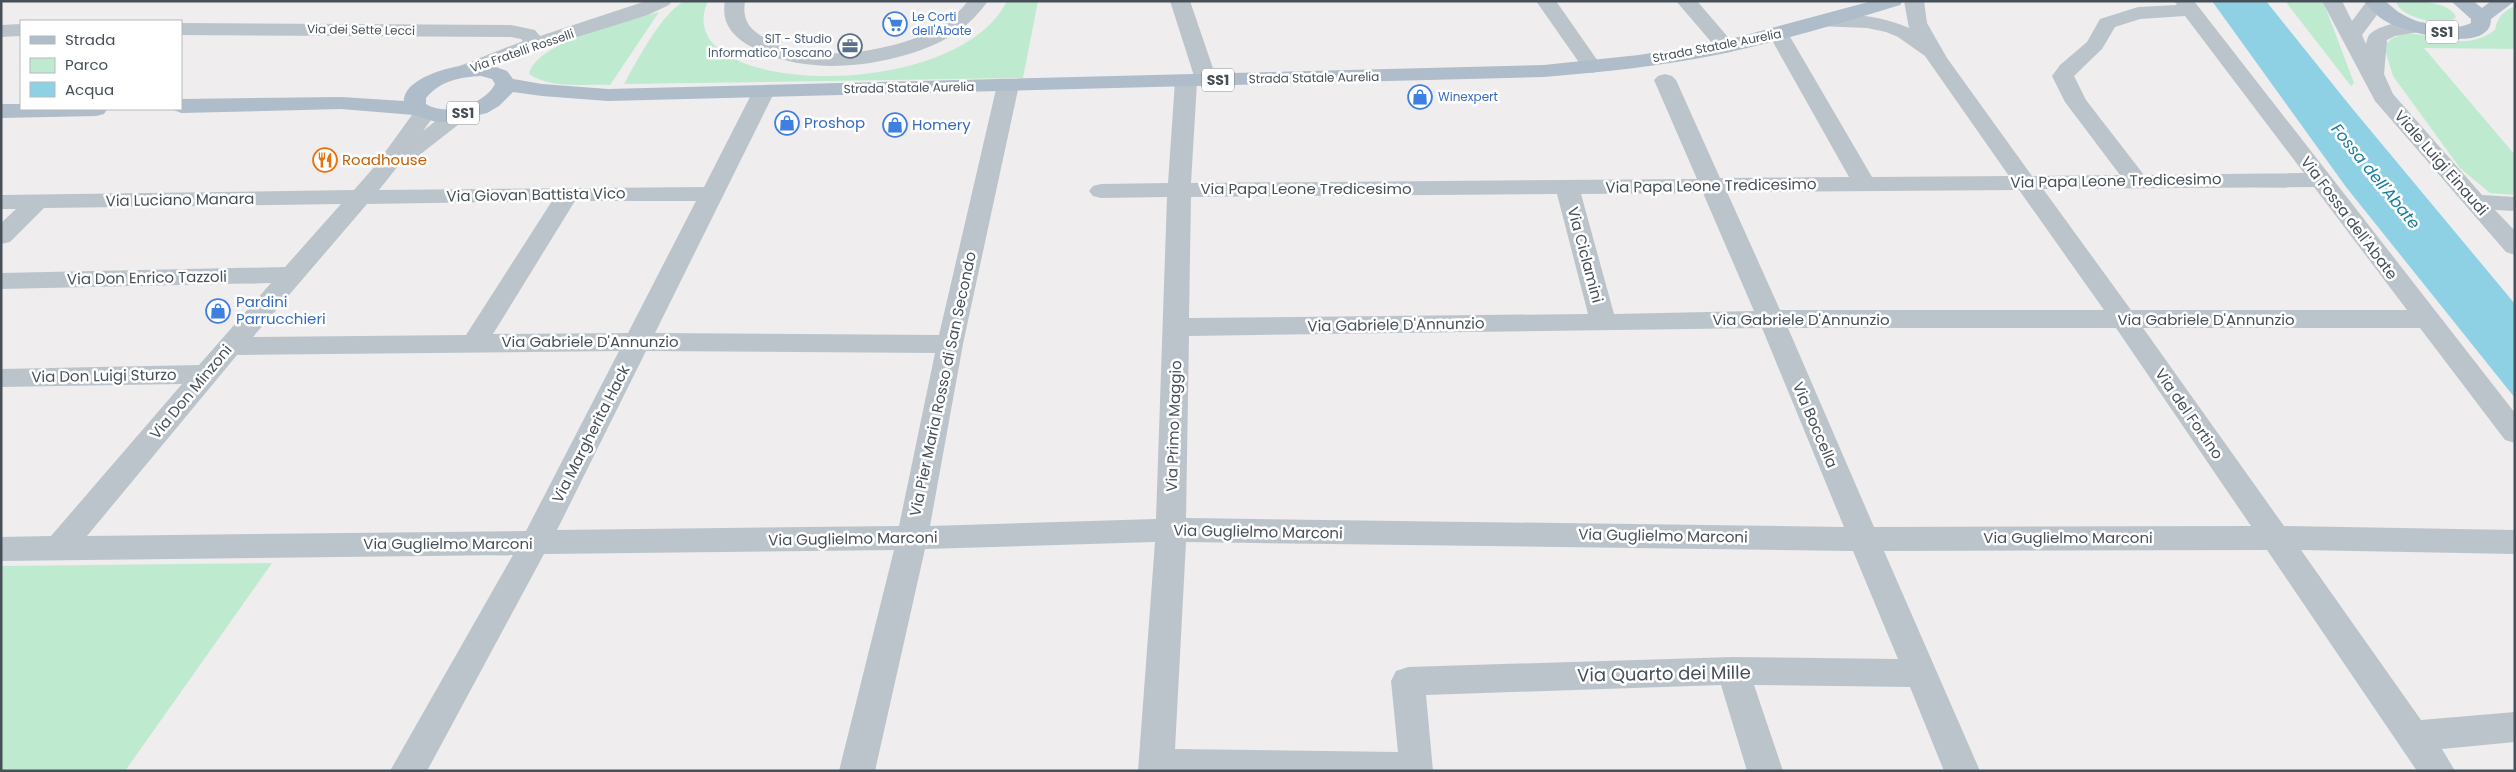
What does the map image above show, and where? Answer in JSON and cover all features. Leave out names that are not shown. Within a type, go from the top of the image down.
[{"type":"main road","name":"SS1","points":[[2375,2],[2391,16],[2419,27],[2442,32],[2464,33],[2482,26],[2481,17],[2460,1]]},
{"type":"main road","points":[[2481,17],[2505,1]]},
{"type":"main road","name":"Strada Statale Aurelia","points":[[505,81],[542,90],[608,95],[1451,75],[1592,67],[1665,58],[1726,47],[1779,34],[1881,5]]},
{"type":"main road","name":"SS1","points":[[182,106],[298,103],[368,104],[422,111],[440,116],[468,112],[497,98],[505,81],[489,71],[464,71],[430,83],[376,95],[298,103]]},
{"type":"main road","points":[[422,111],[415,106],[415,97],[430,83]]},
{"type":"main road","name":"Strada Statale Aurelia","points":[[468,112],[608,95]]},
{"type":"main road","points":[[1,111],[48,110]]},
{"type":"street","name":"Via Fratelli Rosselli","points":[[464,71],[662,1]]},
{"type":"street","points":[[735,1],[733,12],[735,23],[755,42],[791,54],[832,58],[878,54],[920,43],[942,34],[960,22],[978,1]]},
{"type":"street","points":[[1180,1],[1196,80]]},
{"type":"street","points":[[1546,1],[1592,67]]},
{"type":"street","points":[[1686,1],[1726,47]]},
{"type":"street","name":"Via del Fortino","points":[[1914,1],[1917,22],[1937,59],[2124,320],[2437,771]]},
{"type":"street","name":"Viale Luigi Einaudi","points":[[2332,1],[2346,29],[2352,35],[2360,55],[2373,74],[2383,96],[2515,248]]},
{"type":"street","points":[[2352,35],[2375,2]]},
{"type":"street","points":[[1881,5],[1917,22]]},
{"type":"street","name":"Via del Fortino","points":[[1881,5],[1895,27]]},
{"type":"street","points":[[2136,180],[2076,102],[2062,76],[2067,69],[2095,45],[2108,23],[2138,13],[2188,6]]},
{"type":"street","name":"Via Fossa dell'Abate","points":[[2188,6],[2426,319],[2515,432]]},
{"type":"street","name":"Via del Fortino","points":[[1824,22],[1864,22],[1895,27],[1912,36],[1937,59]]},
{"type":"street","name":"Viale Luigi Einaudi","points":[[2373,74],[2375,46],[2378,36],[2390,31],[2419,27]]},
{"type":"street","points":[[1,31],[20,30]]},
{"type":"street","name":"Via dei Sette Lecci","points":[[182,30],[511,31],[528,34],[536,44]]},
{"type":"street","name":"Via Fratelli Rosselli","points":[[505,81],[535,51],[579,30]]},
{"type":"street","points":[[1779,34],[1864,184]]},
{"type":"street","name":"Via Primo Maggio","points":[[1156,768],[1171,530],[1179,190],[1196,80]]},
{"type":"street","name":"Via Boccella","points":[[1665,80],[1713,186],[1962,771]]},
{"type":"street","name":"Via Pier Maria Rosso di San Secondo","points":[[857,771],[912,538],[950,344],[1008,85]]},
{"type":"street","name":"Via Margherita Hack","points":[[408,771],[535,543],[764,92]]},
{"type":"street","name":"Via Don Minzoni","points":[[60,547],[292,274],[384,171],[422,111]]},
{"type":"street","name":"Via Don Minzoni","points":[[384,171],[468,112]]},
{"type":"street","name":"Via Papa Leone Tredicesimo","points":[[1102,191],[2136,180],[2320,180]]},
{"type":"street","name":"Via Ciclamini","points":[[1568,187],[1603,324]]},
{"type":"street","points":[[474,343],[568,194]]},
{"type":"street","name":"Via Giovan Battista Vico","points":[[360,197],[713,194]]},
{"type":"street","name":"Via Luciano Manara","points":[[1,202],[360,197]]},
{"type":"street","points":[[2473,201],[2515,204]]},
{"type":"street","points":[[1,237],[37,202]]},
{"type":"street","name":"Via Don Enrico Tazzoli","points":[[1,281],[292,274]]},
{"type":"street","name":"Via Gabriele D'Annunzio","points":[[1177,327],[1603,324],[1770,319],[2426,319]]},
{"type":"street","name":"Via Gabriele D'Annunzio","points":[[230,346],[638,342],[950,344]]},
{"type":"street","name":"Via Don Luigi Sturzo","points":[[1,378],[207,374]]},
{"type":"street","name":"Via Guglielmo Marconi","points":[[1,548],[912,538],[1171,530],[1864,539],[2274,538],[2515,542]]},
{"type":"street","points":[[1733,671],[1765,771]]},
{"type":"street","name":"Via Quarto dei Mille","points":[[1156,768],[1417,768],[1408,681],[1733,671],[1920,673]]},
{"type":"street","points":[[2412,736],[2515,727]]},
{"type":"green space","points":[[684,1],[708,1],[706,33],[729,56],[770,70],[822,76],[878,72],[932,59],[977,35],[1007,1],[1038,1],[1023,78],[624,84],[658,27]]},
{"type":"green space","points":[[2285,1],[2323,1],[2354,83],[2351,86]]},
{"type":"green space","points":[[2396,1],[2438,4],[2452,11],[2456,17],[2442,22],[2423,19],[2405,12]]},
{"type":"green space","points":[[2515,6],[2515,49],[2424,48],[2515,155],[2515,195],[2490,193],[2460,168],[2393,76],[2386,53],[2386,44],[2393,38],[2411,34],[2458,41],[2478,39],[2495,30],[2501,15]]},
{"type":"green space","points":[[659,12],[610,85],[557,84],[537,79],[529,74],[536,62],[549,51],[566,42],[606,27]]},
{"type":"green space","points":[[272,563],[125,771],[1,771],[1,566]]},
{"type":"water","name":"Fossa dell'Abate","points":[[2212,1],[2266,1],[2351,107],[2515,304],[2515,398],[2346,187]]},
{"type":"place","name":"Le Corti dell'Abate","points":[[895,24]]},
{"type":"place","name":"SIT - Studio Informatico Toscano","points":[[850,46]]},
{"type":"place","name":"Winexpert","points":[[1420,97]]},
{"type":"place","name":"Proshop","points":[[787,123]]},
{"type":"place","name":"Homery","points":[[895,125]]},
{"type":"place","name":"Roadhouse","points":[[325,160]]},
{"type":"place","name":"Pardini Parrucchieri","points":[[218,311]]}]
